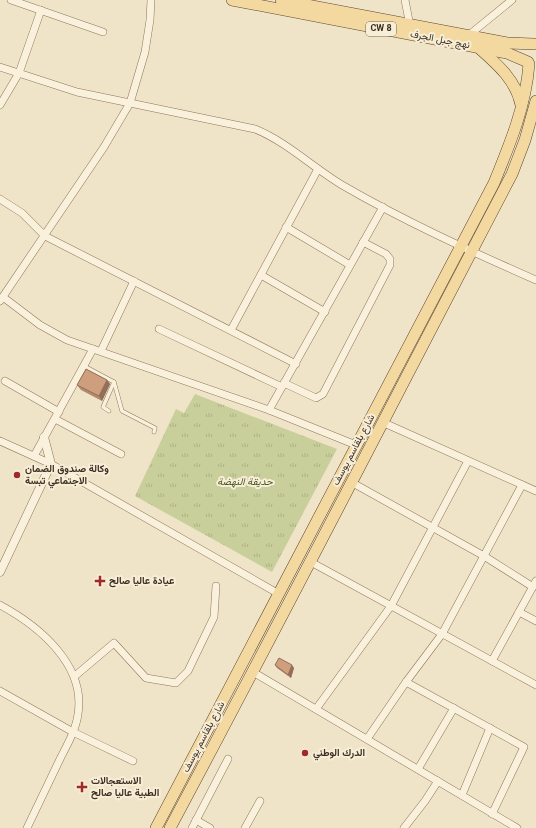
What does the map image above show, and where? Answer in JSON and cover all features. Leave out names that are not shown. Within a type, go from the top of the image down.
[{"type":"main road","name":"نهج جبل الجرف","points":[[232,0],[508,53],[531,65]]},
{"type":"main road","name":"نهج جبل الجرف","points":[[281,0],[410,26],[507,43],[535,44]]},
{"type":"main road","name":"شارع بلقاسم يوسف","points":[[156,828],[280,594],[356,445],[494,182],[510,144],[521,108],[531,65],[528,51],[535,44]]},
{"type":"main road","points":[[478,47],[508,77],[519,96],[521,108]]},
{"type":"main road","name":"شارع بلقاسم يوسف","points":[[170,828],[253,672],[309,561],[512,174],[525,140],[536,101]]},
{"type":"street","points":[[11,0],[103,32]]},
{"type":"street","points":[[151,0],[150,20],[145,52],[130,103],[104,147],[1,299],[54,333],[269,410],[356,445]]},
{"type":"street","points":[[405,0],[410,26]]},
{"type":"street","points":[[468,35],[512,0]]},
{"type":"street","points":[[0,105],[19,73],[41,10]]},
{"type":"street","points":[[0,67],[77,92],[255,129],[278,140],[318,169],[383,207],[472,252],[536,280]]},
{"type":"street","points":[[231,330],[318,169]]},
{"type":"street","points":[[0,199],[22,213],[45,236],[296,364]]},
{"type":"street","points":[[269,410],[383,207]]},
{"type":"street","points":[[286,228],[350,265]]},
{"type":"street","points":[[158,329],[283,385],[316,398],[323,394],[390,265],[390,259],[386,254],[363,242]]},
{"type":"street","points":[[261,275],[325,312]]},
{"type":"street","points":[[101,351],[134,281]]},
{"type":"street","points":[[34,456],[93,348]]},
{"type":"street","points":[[5,381],[59,412]]},
{"type":"street","points":[[54,419],[121,454]]},
{"type":"street","points":[[382,422],[536,491]]},
{"type":"street","points":[[0,572],[51,464],[44,437]]},
{"type":"street","points":[[0,441],[51,464],[280,594]]},
{"type":"street","points":[[316,709],[391,606],[432,526],[468,461]]},
{"type":"street","points":[[351,482],[534,584],[492,661]]},
{"type":"street","points":[[367,739],[406,682],[442,634],[522,485]]},
{"type":"street","points":[[309,561],[536,685]]},
{"type":"street","points":[[74,676],[114,643],[146,678],[176,683],[188,671],[214,617],[216,586]]},
{"type":"street","points":[[0,605],[22,618],[45,637],[62,656],[74,676],[79,694],[78,714],[73,732],[27,828]]},
{"type":"street","points":[[519,612],[536,621]]},
{"type":"street","points":[[253,672],[517,828]]},
{"type":"street","points":[[406,682],[524,747],[492,814]]},
{"type":"street","points":[[0,691],[73,732],[133,761]]},
{"type":"street","points":[[418,769],[454,708]]},
{"type":"street","points":[[462,795],[490,728]]},
{"type":"street","points":[[192,828],[228,759]]},
{"type":"street","points":[[404,828],[425,802],[438,781]]},
{"type":"street","points":[[245,828],[260,801]]},
{"type":"street","points":[[196,820],[210,828]]},
{"type":"lane","points":[[84,366],[114,382],[122,411],[156,428],[154,432]]},
{"type":"lane","points":[[110,411],[103,407],[114,382]]},
{"type":"green space","name":"حديقة النهضة","points":[[195,394],[337,449],[272,572],[135,496],[176,409],[184,413]]},
{"type":"building","points":[[86,369],[107,380],[99,396],[77,385]]},
{"type":"building","points":[[279,658],[292,665],[288,675],[275,665]]},
{"type":"place","name":"وكالة صندوق الضمان الاجتماعي تبسة","points":[[17,475]]},
{"type":"place","name":"عيادة عاليا صالح","points":[[100,581]]},
{"type":"place","name":"الدرك الوطني","points":[[305,753]]},
{"type":"place","name":"الاستعجالات الطبية عاليا صالح","points":[[82,787]]}]
